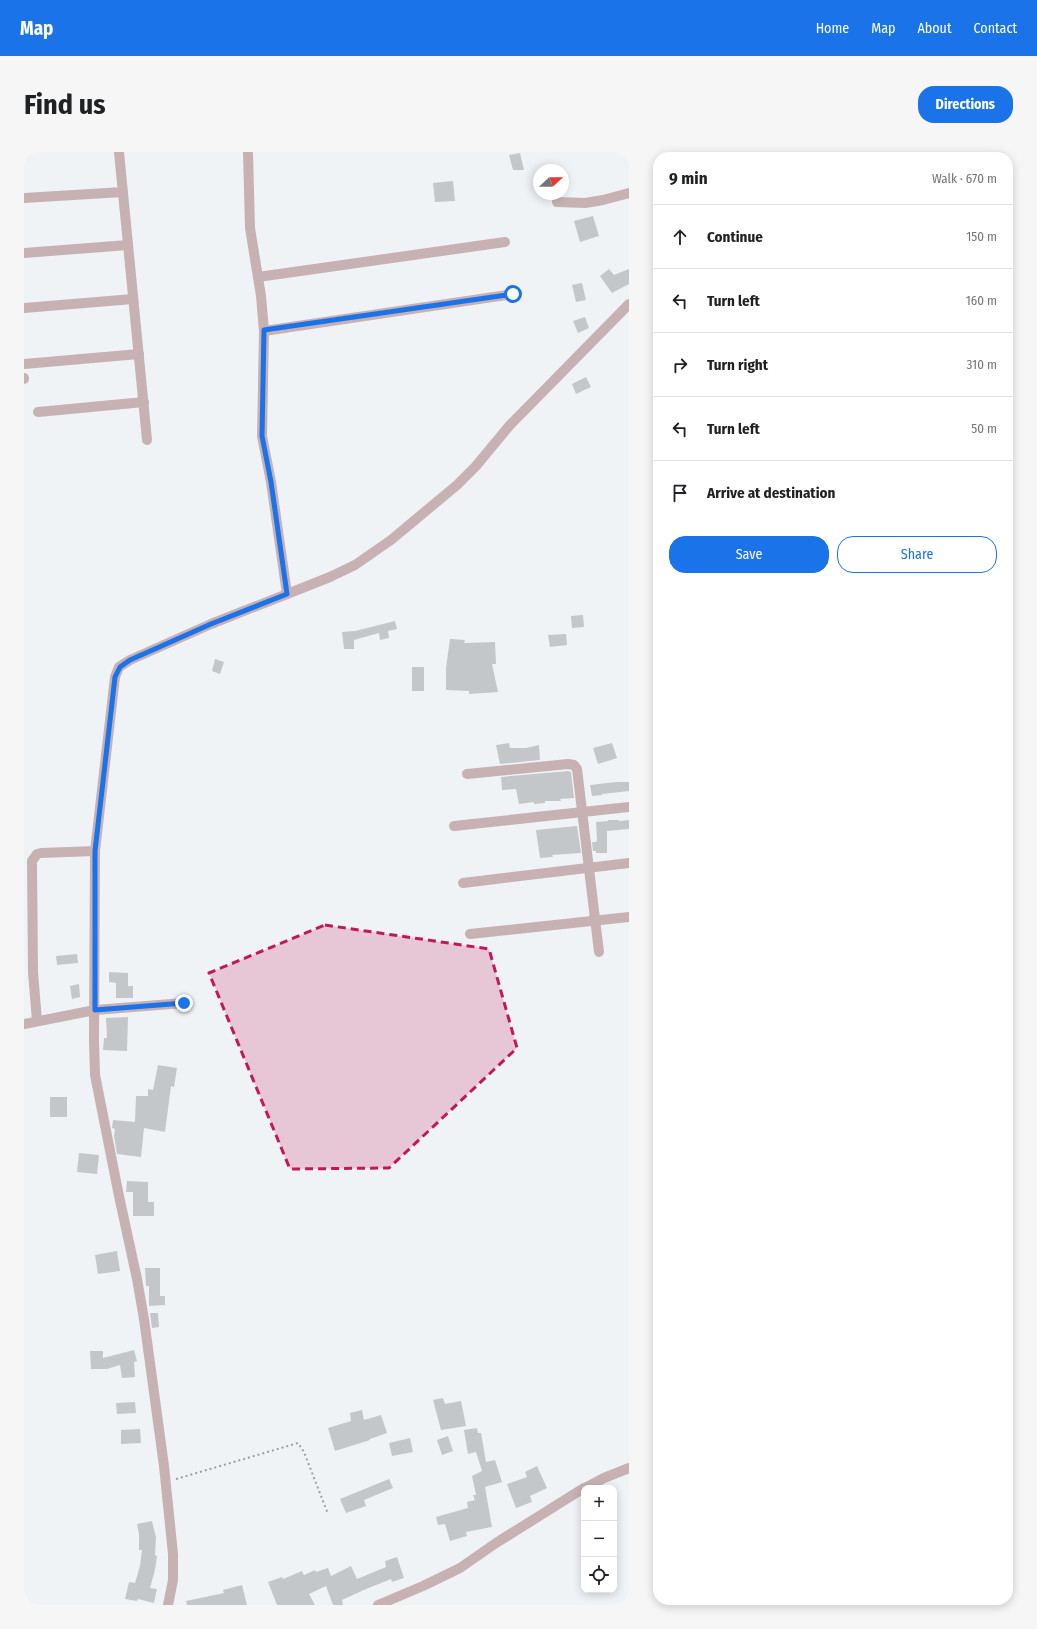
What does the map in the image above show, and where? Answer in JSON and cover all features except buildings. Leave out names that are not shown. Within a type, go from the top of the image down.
[{"type":"street","points":[[119,152],[147,440]]},
{"type":"street","points":[[248,152],[250,228],[261,296],[264,330],[262,436],[271,482],[287,594]]},
{"type":"street","points":[[24,198],[122,192]]},
{"type":"street","points":[[557,202],[585,203],[629,193]]},
{"type":"street","points":[[258,277],[505,242]]},
{"type":"street","points":[[24,253],[128,245]]},
{"type":"street","points":[[264,330],[513,294]]},
{"type":"street","points":[[24,308],[133,299]]},
{"type":"street","points":[[168,1605],[174,1569],[165,1482],[138,1286],[95,1075],[95,851],[115,677],[120,667],[130,660],[211,624],[355,565],[391,540],[452,490],[476,466],[510,425],[629,304]]},
{"type":"street","points":[[24,364],[139,354]]},
{"type":"street","points":[[38,412],[144,402]]},
{"type":"street","points":[[467,774],[568,764],[574,765],[577,769],[599,952]]},
{"type":"street","points":[[454,826],[629,807]]},
{"type":"street","points":[[37,1021],[33,972],[32,861],[37,854],[41,853],[95,851]]},
{"type":"street","points":[[463,883],[629,863]]},
{"type":"street","points":[[470,934],[629,917]]},
{"type":"street","points":[[24,1024],[95,1010],[184,1003]]},
{"type":"street","points":[[590,1485],[629,1468]]},
{"type":"street","points":[[378,1605],[460,1568],[496,1543],[581,1490]]},
{"type":"path","points":[[165,1482],[293,1443],[298,1443],[304,1452],[328,1514]]},
{"type":"highlighted area","points":[[325,925],[489,949],[517,1048],[389,1168],[290,1169],[209,973]]},
{"type":"route","points":[[184,1003],[95,1010],[95,851],[115,677],[120,667],[130,660],[211,624],[287,594],[271,482],[262,436],[264,330],[513,294]]}]
